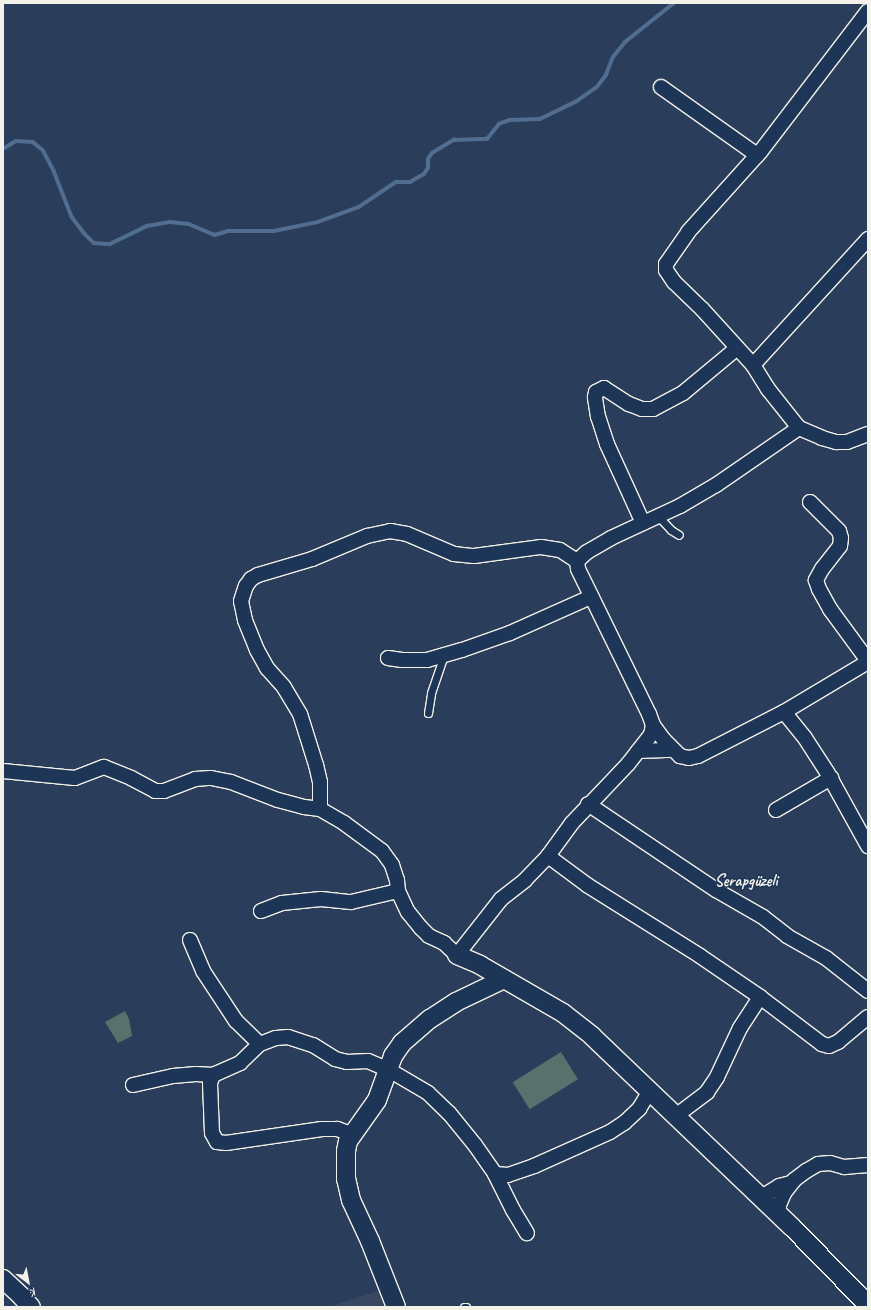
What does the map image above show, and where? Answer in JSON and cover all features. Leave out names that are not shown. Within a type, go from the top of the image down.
[{"type":"street","points":[[868,10],[757,156],[688,232],[666,264],[666,270],[674,282],[702,309],[736,349],[753,365],[768,389],[799,428],[822,438],[836,442],[846,442],[868,434]]},
{"type":"street","points":[[661,87],[757,156]]},
{"type":"street","points":[[753,365],[868,239]]},
{"type":"street","points":[[643,523],[607,444],[598,417],[595,397],[596,392],[604,388],[629,404],[642,409],[653,409],[683,393],[736,349]]},
{"type":"street","points":[[577,561],[587,552],[599,545],[716,485],[799,428]]},
{"type":"street","points":[[320,809],[320,788],[316,765],[300,714],[284,687],[267,668],[257,650],[245,620],[241,601],[246,586],[258,575],[312,559],[367,536],[390,531],[407,534],[454,554],[474,556],[541,547],[560,550],[577,561],[578,569],[653,725],[673,750],[680,756],[689,758],[698,756],[784,712],[868,661],[830,609],[819,589],[816,580],[822,569],[840,546],[841,538],[839,531],[810,502]]},
{"type":"street","points":[[388,658],[402,660],[427,660],[444,655],[510,633],[591,597]]},
{"type":"street","points":[[784,712],[805,738],[830,778],[868,846]]},
{"type":"street","points":[[457,954],[501,899],[525,880],[548,856],[588,804],[638,751],[650,735],[653,725]]},
{"type":"street","points":[[638,751],[673,750]]},
{"type":"street","points":[[3,771],[75,778],[104,767],[131,778],[155,791],[164,791],[195,779],[211,778],[231,782],[278,800],[304,807],[320,809],[344,823],[382,851],[392,865],[398,891],[408,912],[421,928],[457,954],[504,979],[562,1013],[592,1036],[677,1115],[779,1215],[868,1306]]},
{"type":"street","points":[[776,810],[830,778]]},
{"type":"street","points":[[588,804],[716,890],[763,917],[787,936],[826,958],[868,991]]},
{"type":"street","points":[[548,856],[587,885],[700,956],[760,997],[822,1044],[829,1046],[838,1042],[868,1017]]},
{"type":"street","points":[[261,911],[282,904],[321,899],[351,902],[398,891]]},
{"type":"street","points":[[190,940],[203,971],[236,1021],[247,1034],[260,1044]]},
{"type":"street","points":[[396,1307],[370,1241],[351,1200],[346,1179],[346,1151],[351,1134],[377,1100],[393,1056],[402,1043],[430,1020],[456,1002],[504,979]]},
{"type":"street","points":[[677,1115],[707,1092],[717,1077],[740,1028],[760,997]]},
{"type":"street","points":[[133,1085],[196,1074],[213,1075],[240,1063],[260,1044],[276,1038],[288,1037],[314,1045],[335,1059],[347,1062],[368,1061],[389,1070],[428,1093],[449,1113],[475,1144],[496,1174],[513,1210],[527,1233]]},
{"type":"street","points":[[213,1075],[210,1083],[211,1126],[212,1133],[217,1142],[226,1143],[237,1140],[322,1129],[336,1129],[351,1134]]},
{"type":"street","points":[[496,1174],[508,1175],[534,1166],[610,1132],[624,1123],[639,1109],[650,1091]]},
{"type":"street","points":[[779,1215],[779,1206],[784,1193],[791,1184],[806,1171],[818,1164],[830,1163],[844,1167],[868,1166]]},
{"type":"street","points":[[760,1198],[779,1186],[791,1184]]},
{"type":"street","points":[[3,1279],[31,1307]]},
{"type":"lane","points":[[658,516],[671,530],[679,535]]},
{"type":"lane","points":[[428,713],[431,693],[444,655]]},
{"type":"shaded area","points":[[378,1291],[384,1307],[328,1307]]},
{"type":"green space","points":[[125,1011],[129,1019],[132,1036],[118,1043],[105,1022]]},
{"type":"green space","points":[[561,1052],[578,1079],[530,1109],[513,1082]]},
{"type":"waterway","points":[[3,149],[16,141],[33,142],[43,150],[54,171],[72,217],[94,243],[110,244],[147,226],[170,222],[189,224],[215,235],[228,231],[274,231],[318,222],[359,207],[396,182],[410,182],[424,174],[428,168],[428,159],[432,153],[454,140],[487,139],[499,124],[510,120],[540,119],[577,101],[597,87],[606,75],[613,57],[625,42],[674,3]]},
{"type":"district","name":"Serapgüzeli","points":[[746,881]]}]
